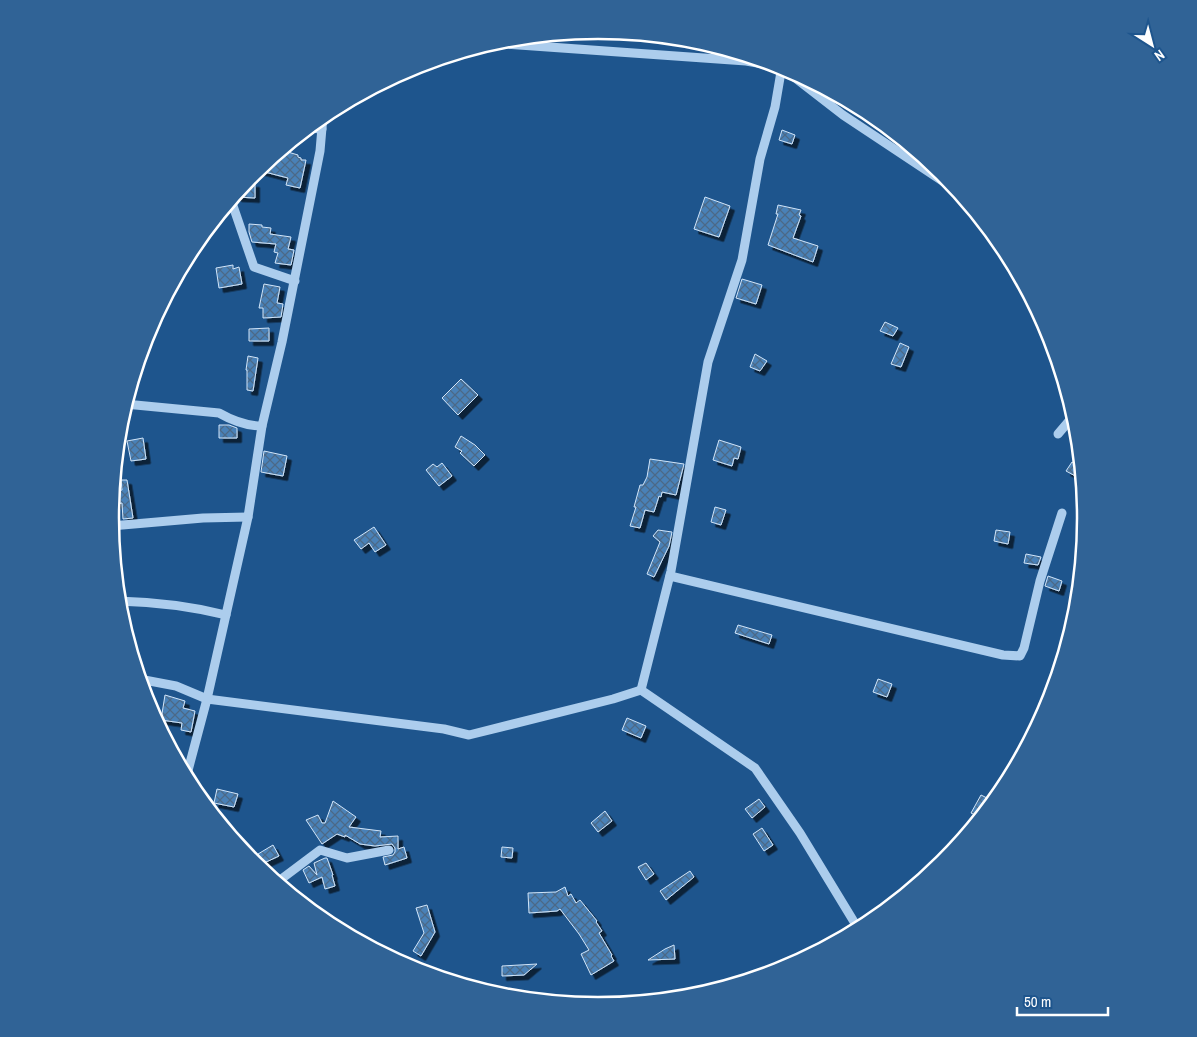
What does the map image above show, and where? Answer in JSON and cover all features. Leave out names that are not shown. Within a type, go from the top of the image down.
[{"type":"street","points":[[523,45],[742,61]]},
{"type":"street","points":[[640,690],[670,576],[708,362],[742,260],[760,159],[775,107],[781,75]]},
{"type":"street","points":[[807,86],[844,115],[932,173]]},
{"type":"street","points":[[189,767],[207,699],[248,517],[262,426],[295,281],[320,151],[322,129]]},
{"type":"street","points":[[234,207],[254,267],[295,281]]},
{"type":"street","points":[[133,405],[219,413],[233,421],[251,426],[262,426]]},
{"type":"street","points":[[1058,434],[1068,422]]},
{"type":"street","points":[[670,576],[1003,655],[1020,656],[1024,648],[1040,581],[1062,513]]},
{"type":"street","points":[[119,525],[203,518],[248,517]]},
{"type":"street","points":[[126,601],[196,607],[226,615]]},
{"type":"street","points":[[147,680],[176,686],[207,699],[444,729],[470,734],[613,699],[640,690]]},
{"type":"street","points":[[640,690],[755,768],[800,833],[855,923]]},
{"type":"street","points":[[282,879],[320,850],[347,858],[389,850]]},
{"type":"building","points":[[782,130],[795,135],[792,144],[779,140]]},
{"type":"building","points":[[289,152],[298,155],[301,160],[306,160],[300,188],[286,185],[288,178],[266,172]]},
{"type":"building","points":[[255,183],[255,198],[242,197]]},
{"type":"building","points":[[705,197],[730,206],[719,237],[694,229]]},
{"type":"building","points":[[778,205],[801,210],[799,215],[801,216],[793,238],[818,246],[813,262],[768,245],[778,214],[776,214]]},
{"type":"building","points":[[249,224],[271,228],[270,234],[291,237],[288,249],[294,250],[291,265],[275,263],[278,253],[274,252],[276,244],[252,242]]},
{"type":"building","points":[[233,265],[233,269],[239,267],[242,284],[219,288],[216,268]]},
{"type":"building","points":[[742,279],[762,285],[756,304],[736,298]]},
{"type":"building","points":[[264,284],[280,287],[277,303],[283,304],[281,317],[263,318],[263,308],[259,308]]},
{"type":"building","points":[[885,322],[898,328],[893,336],[880,331]]},
{"type":"building","points":[[269,328],[269,341],[249,341],[249,329]]},
{"type":"building","points":[[900,343],[909,347],[901,367],[891,364]]},
{"type":"building","points":[[755,354],[767,361],[760,371],[750,367]]},
{"type":"building","points":[[248,356],[258,358],[253,391],[247,390],[246,370]]},
{"type":"building","points":[[461,379],[478,395],[458,415],[442,398]]},
{"type":"building","points":[[219,425],[229,425],[237,428],[237,438],[219,438]]},
{"type":"building","points":[[461,436],[475,445],[485,455],[474,466],[460,453],[462,451],[455,447]]},
{"type":"building","points":[[143,438],[146,459],[131,461],[127,441]]},
{"type":"building","points":[[719,440],[741,447],[738,459],[734,458],[732,466],[713,460]]},
{"type":"building","points":[[264,451],[287,456],[283,476],[261,472]]},
{"type":"building","points":[[650,459],[684,464],[676,495],[662,492],[654,512],[645,510],[640,528],[630,526],[640,485],[643,485],[647,477]]},
{"type":"building","points":[[1072,462],[1075,463],[1076,476],[1066,471]]},
{"type":"building","points":[[442,463],[452,476],[439,486],[426,470],[433,464],[437,467]]},
{"type":"building","points":[[121,480],[127,480],[133,518],[123,519],[122,503],[119,503],[120,490],[122,490]]},
{"type":"building","points":[[715,507],[726,510],[721,525],[711,522]]},
{"type":"building","points":[[374,527],[386,545],[375,552],[369,543],[361,549],[354,540]]},
{"type":"building","points":[[658,530],[672,532],[669,546],[654,577],[647,574],[660,542],[653,536]]},
{"type":"building","points":[[996,530],[1010,532],[1008,544],[994,541]]},
{"type":"building","points":[[1026,554],[1041,557],[1038,565],[1024,563]]},
{"type":"building","points":[[1048,576],[1062,581],[1059,591],[1045,586]]},
{"type":"building","points":[[738,625],[772,635],[769,644],[735,633]]},
{"type":"building","points":[[878,679],[892,684],[887,697],[873,692]]},
{"type":"building","points":[[165,695],[185,701],[183,708],[195,711],[191,732],[181,730],[182,723],[163,720],[162,717]]},
{"type":"building","points":[[627,718],[646,726],[641,738],[622,730]]},
{"type":"building","points":[[217,789],[238,794],[234,807],[214,803]]},
{"type":"building","points":[[981,795],[988,798],[975,815],[971,813]]},
{"type":"building","points":[[759,799],[765,807],[752,818],[745,809]]},
{"type":"building","points":[[333,801],[356,817],[349,827],[381,831],[380,837],[398,836],[398,849],[404,847],[407,858],[385,865],[383,857],[393,855],[395,852],[392,844],[375,846],[360,844],[345,835],[345,837],[337,834],[322,844],[306,820],[318,815],[322,823],[325,823]]},
{"type":"building","points":[[605,811],[612,821],[598,832],[591,823]]},
{"type":"building","points":[[762,828],[773,845],[764,851],[753,834]]},
{"type":"building","points":[[273,845],[279,856],[264,863],[258,854]]},
{"type":"building","points":[[502,847],[513,848],[512,858],[501,857]]},
{"type":"building","points":[[327,858],[335,886],[325,889],[322,877],[309,883],[303,870],[309,866],[317,875],[314,863]]},
{"type":"building","points":[[646,863],[654,874],[646,880],[638,867]]},
{"type":"building","points":[[690,871],[694,877],[666,900],[660,891]]},
{"type":"building","points":[[565,887],[568,896],[571,894],[576,903],[580,900],[597,921],[602,931],[599,933],[614,961],[591,975],[581,954],[589,950],[560,909],[557,911],[529,913],[528,893],[556,892]]},
{"type":"building","points":[[427,905],[435,932],[421,956],[413,951],[424,933],[416,908]]},
{"type":"building","points":[[674,945],[675,959],[648,960],[665,949]]},
{"type":"building","points":[[537,964],[524,975],[502,976],[502,966]]}]
